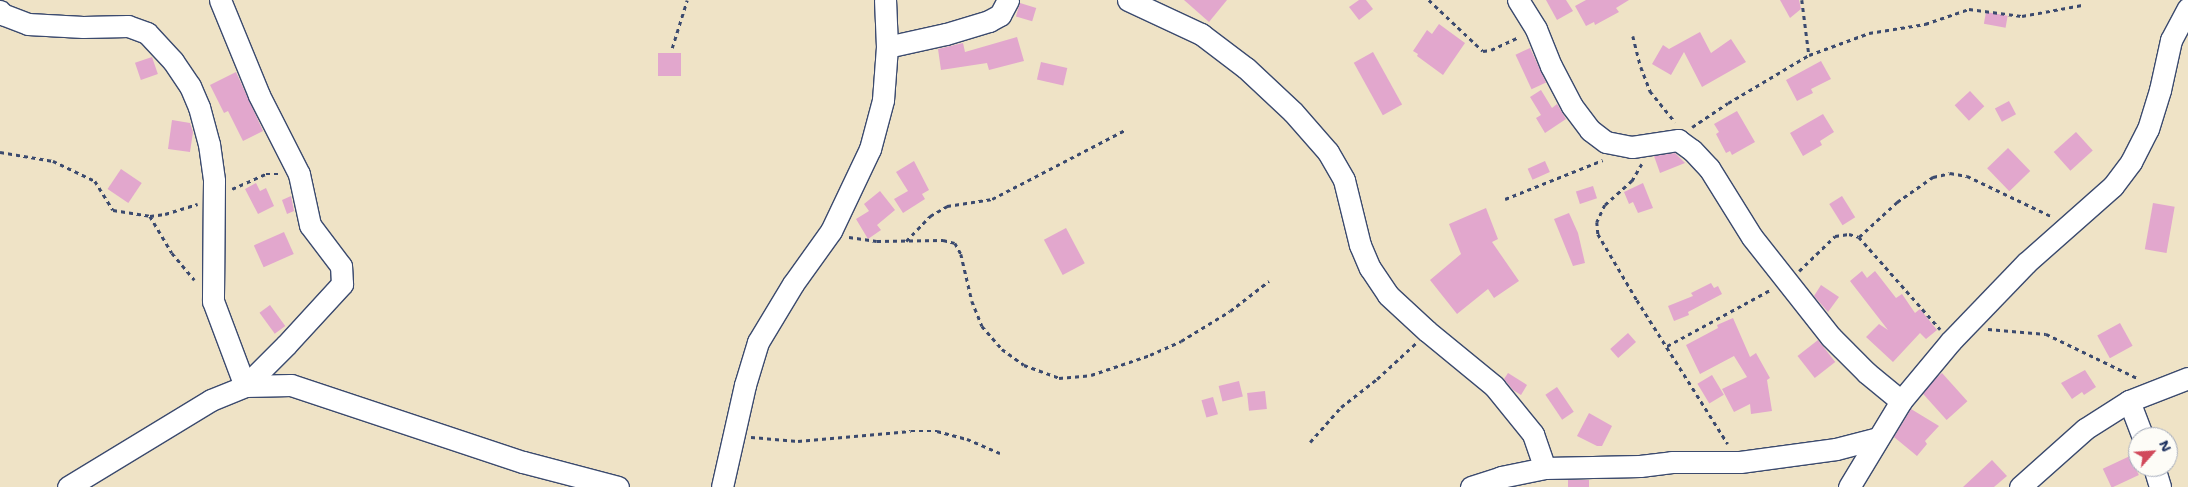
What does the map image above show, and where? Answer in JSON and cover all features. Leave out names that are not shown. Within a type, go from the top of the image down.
[{"type":"street","points":[[68,487],[211,400],[244,386],[286,346],[342,284],[340,266],[310,225],[299,174],[260,95],[220,0]]},
{"type":"street","points":[[722,487],[745,385],[758,342],[793,284],[831,231],[849,196],[874,133],[883,100],[887,47],[885,0]]},
{"type":"street","points":[[887,47],[946,34],[989,21],[1000,15],[1008,0]]},
{"type":"street","points":[[1128,0],[1132,4],[1158,6],[1201,34],[1246,68],[1293,112],[1328,152],[1344,180],[1360,246],[1370,268],[1388,295],[1427,331],[1494,386],[1533,434],[1545,468]]},
{"type":"street","points":[[1518,0],[1536,29],[1551,66],[1572,106],[1590,130],[1606,142],[1632,147],[1649,146],[1681,136],[1709,168],[1752,237],[1830,337],[1866,373],[1900,401]]},
{"type":"street","points":[[1849,487],[1900,401],[1958,334],[2026,263],[2113,186],[2130,162],[2148,129],[2160,90],[2171,40],[2188,8]]},
{"type":"street","points":[[1,14],[28,24],[83,27],[128,26],[147,33],[173,61],[193,93],[209,144],[214,181],[213,301],[244,386]]},
{"type":"street","points":[[2020,487],[2085,429],[2129,401],[2188,378]]},
{"type":"street","points":[[244,386],[291,385],[523,462],[618,487]]},
{"type":"street","points":[[2129,401],[2139,427]]},
{"type":"street","points":[[1471,487],[1501,477],[1545,468],[1640,466],[1672,462],[1740,462],[1836,449],[1878,438]]},
{"type":"path","points":[[672,48],[686,0]]},
{"type":"path","points":[[1429,0],[1483,51],[1491,50],[1536,29]]},
{"type":"path","points":[[1802,0],[1809,55]]},
{"type":"path","points":[[1633,36],[1641,67],[1650,91],[1681,136],[1728,103],[1809,55],[1869,33],[1925,24],[1969,9],[2022,16],[2082,6]]},
{"type":"path","points":[[906,241],[930,216],[947,206],[992,199],[1125,130]]},
{"type":"path","points":[[1649,146],[1632,181],[1605,205],[1599,214],[1597,222],[1598,234],[1637,300],[1740,462]]},
{"type":"path","points":[[0,152],[53,161],[95,181],[113,210],[150,216],[172,253],[213,301]]},
{"type":"path","points":[[1505,199],[1605,159]]},
{"type":"path","points":[[1859,238],[1897,202],[1933,177],[1950,173],[1967,176],[2070,225]]},
{"type":"path","points":[[831,231],[860,239],[943,240],[955,243],[962,254],[972,301],[982,326],[1002,349],[1024,365],[1059,378],[1092,375],[1166,348],[1230,311],[1269,281]]},
{"type":"path","points":[[1667,346],[1744,306],[1786,281],[1807,264],[1823,245],[1835,236],[1849,234],[1859,238],[1958,334],[2046,334],[2160,389]]},
{"type":"path","points":[[1310,442],[1341,407],[1400,360],[1427,331]]},
{"type":"path","points":[[734,436],[798,441],[911,431],[937,432],[966,439],[1000,453]]},
{"type":"building","points":[[1184,0],[1227,0],[1209,22]]},
{"type":"building","points":[[1359,0],[1366,0],[1373,9],[1359,20],[1349,7]]},
{"type":"building","points":[[1546,0],[1566,0],[1573,11],[1557,20]]},
{"type":"building","points":[[1586,0],[1629,0],[1616,8],[1619,12],[1595,25],[1594,22],[1586,26],[1575,6]]},
{"type":"building","points":[[1780,0],[1799,0],[1801,9],[1790,18]]},
{"type":"building","points":[[1020,3],[1036,8],[1032,21],[1016,16]]},
{"type":"building","points":[[1986,12],[2008,16],[2006,28],[1984,24]]},
{"type":"building","points":[[1439,24],[1465,43],[1443,75],[1413,51],[1427,30],[1432,34]]},
{"type":"building","points":[[1700,32],[1711,53],[1731,39],[1746,62],[1702,87],[1684,52],[1671,75],[1652,64],[1663,45],[1669,49]]},
{"type":"building","points":[[1017,37],[1024,61],[989,70],[987,63],[941,70],[938,49],[963,43],[965,52]]},
{"type":"building","points":[[1530,48],[1546,82],[1532,89],[1515,55]]},
{"type":"building","points":[[1373,52],[1402,104],[1383,115],[1354,63]]},
{"type":"building","points":[[658,53],[681,53],[681,76],[658,76]]},
{"type":"building","points":[[152,57],[158,74],[141,80],[135,63]]},
{"type":"building","points":[[1821,61],[1831,79],[1811,89],[1813,93],[1797,101],[1786,80]]},
{"type":"building","points":[[1041,62],[1067,68],[1063,86],[1037,80]]},
{"type":"building","points":[[236,72],[263,131],[243,141],[228,111],[224,113],[210,85]]},
{"type":"building","points":[[1541,90],[1552,108],[1557,104],[1566,119],[1545,133],[1536,118],[1541,115],[1530,97]]},
{"type":"building","points":[[1970,91],[1984,106],[1969,121],[1955,105]]},
{"type":"building","points":[[2009,101],[2016,114],[2002,122],[1995,109]]},
{"type":"building","points":[[1737,111],[1755,142],[1732,155],[1730,151],[1726,153],[1716,134],[1719,132],[1714,124]]},
{"type":"building","points":[[1823,114],[1834,132],[1820,141],[1822,145],[1803,156],[1790,133]]},
{"type":"building","points":[[172,120],[190,123],[193,132],[190,152],[168,149]]},
{"type":"building","points":[[2076,132],[2093,151],[2070,171],[2054,152]]},
{"type":"building","points":[[2008,148],[2030,171],[2009,191],[1987,168]]},
{"type":"building","points":[[1675,153],[1685,163],[1660,173],[1654,156]]},
{"type":"building","points":[[914,161],[929,190],[922,194],[925,199],[903,213],[894,199],[908,191],[896,172]]},
{"type":"building","points":[[1545,161],[1550,172],[1533,180],[1528,169]]},
{"type":"building","points":[[121,169],[142,183],[128,203],[108,189]]},
{"type":"building","points":[[256,183],[260,191],[266,188],[274,206],[258,214],[245,189]]},
{"type":"building","points":[[1643,183],[1653,208],[1638,213],[1633,202],[1629,204],[1624,192]]},
{"type":"building","points":[[1593,186],[1597,198],[1580,204],[1576,192]]},
{"type":"building","points":[[880,191],[895,210],[877,225],[881,230],[868,239],[856,219],[869,211],[864,204]]},
{"type":"building","points":[[291,196],[294,211],[287,214],[282,200]]},
{"type":"building","points":[[1842,196],[1855,217],[1843,225],[1829,204]]},
{"type":"building","points":[[2153,203],[2175,207],[2167,253],[2145,249]]},
{"type":"building","points":[[1486,208],[1498,239],[1492,242],[1519,281],[1494,298],[1488,289],[1457,314],[1430,280],[1461,254],[1449,224]]},
{"type":"building","points":[[1569,213],[1578,233],[1585,263],[1573,266],[1554,219]]},
{"type":"building","points":[[1066,228],[1085,263],[1063,275],[1044,240]]},
{"type":"building","points":[[284,232],[294,254],[264,267],[254,245]]},
{"type":"building","points":[[1862,271],[1867,278],[1875,271],[1896,298],[1902,294],[1915,313],[1920,309],[1937,330],[1926,339],[1920,333],[1893,362],[1866,337],[1879,324],[1888,330],[1850,281]]},
{"type":"building","points":[[1711,283],[1714,288],[1718,286],[1722,294],[1688,312],[1689,315],[1674,321],[1668,306],[1693,296],[1691,293]]},
{"type":"building","points":[[1821,285],[1839,297],[1828,312],[1814,296]]},
{"type":"building","points":[[270,305],[285,326],[275,334],[259,313]]},
{"type":"building","points":[[1733,318],[1750,357],[1756,353],[1770,378],[1767,380],[1772,411],[1751,414],[1750,404],[1734,412],[1722,389],[1747,377],[1734,356],[1700,374],[1686,345],[1718,328],[1717,325]]},
{"type":"building","points":[[2120,323],[2133,346],[2110,358],[2097,336]]},
{"type":"building","points":[[1628,333],[1636,342],[1618,358],[1610,349]]},
{"type":"building","points":[[1818,340],[1835,362],[1815,378],[1798,356]]},
{"type":"building","points":[[2085,370],[2096,387],[2084,395],[2082,392],[2072,399],[2061,383]]},
{"type":"building","points":[[1508,373],[1527,385],[1521,395],[1513,390],[1504,379]]},
{"type":"building","points":[[1942,373],[1967,401],[1947,420],[1921,392]]},
{"type":"building","points":[[1712,375],[1724,395],[1709,403],[1697,384]]},
{"type":"building","points":[[1239,381],[1243,397],[1222,402],[1219,386]]},
{"type":"building","points":[[1557,387],[1574,412],[1562,420],[1545,395]]},
{"type":"building","points":[[1265,391],[1267,409],[1249,411],[1247,393]]},
{"type":"building","points":[[1213,397],[1218,414],[1206,418],[1201,400]]},
{"type":"building","points":[[1911,409],[1939,426],[1925,441],[1927,444],[1917,456],[1894,437]]},
{"type":"building","points":[[1589,413],[1612,426],[1602,446],[1597,446],[1577,436]]},
{"type":"building","points":[[2128,457],[2128,477],[2135,477],[2111,487],[2103,469]]},
{"type":"building","points":[[1992,460],[2007,476],[1994,487],[1963,487]]},
{"type":"building","points":[[1568,480],[1589,480],[1589,487],[1568,487]]}]
